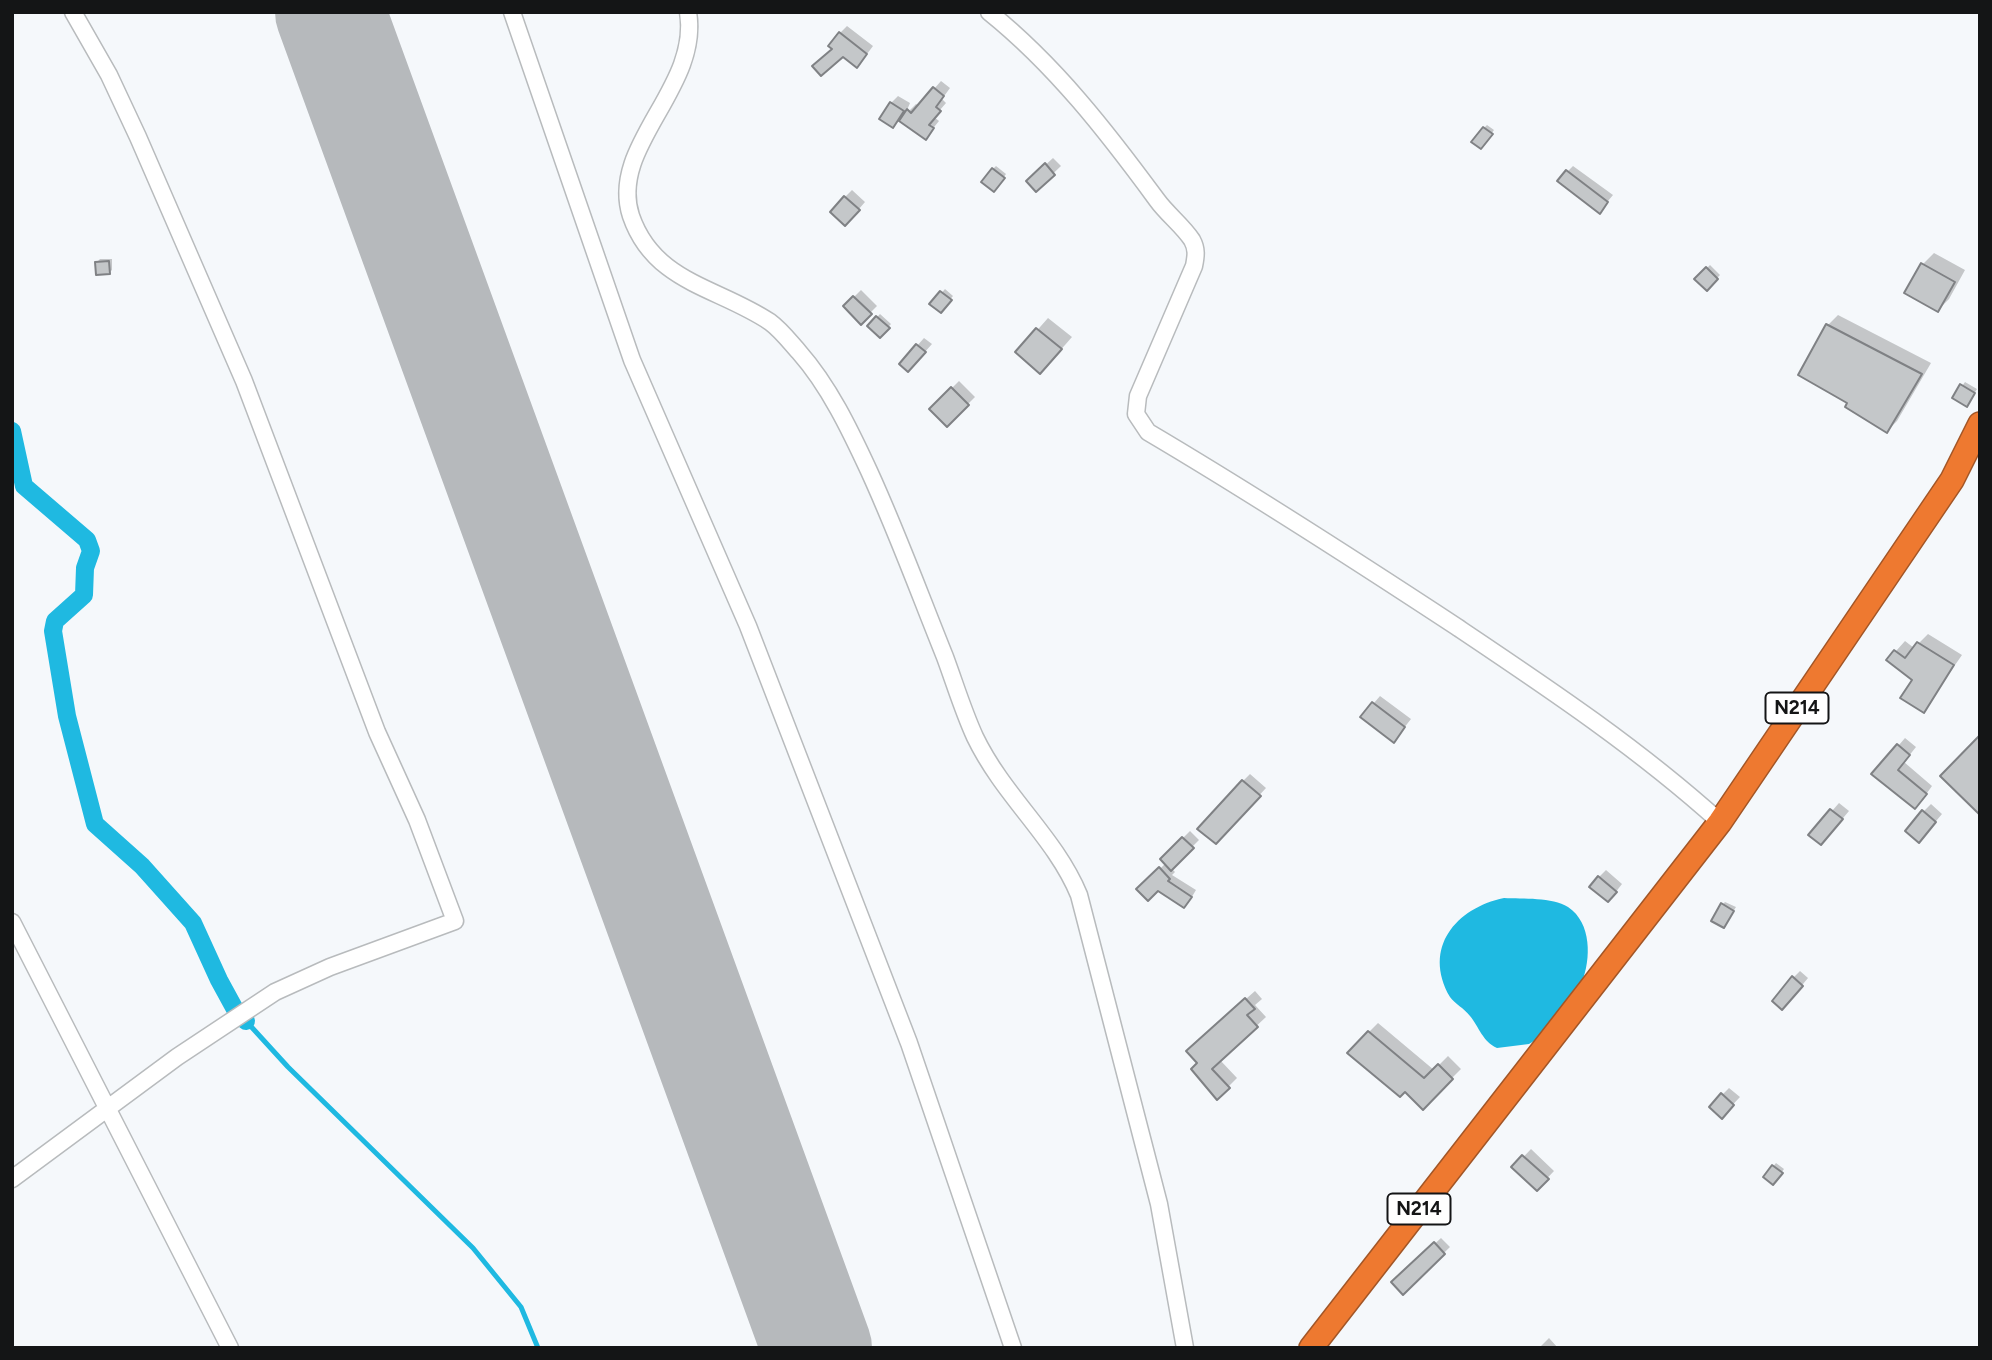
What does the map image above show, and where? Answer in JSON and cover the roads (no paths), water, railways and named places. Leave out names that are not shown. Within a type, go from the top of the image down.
[{"type":"highway","name":"N214","points":[[1311,1348],[1720,822],[1952,480],[1978,430]]},
{"type":"street","points":[[12,1179],[108,1108],[275,992],[330,967],[455,921],[417,820],[377,732],[244,381],[138,136],[109,75],[73,12]]},
{"type":"street","points":[[512,12],[632,360],[748,626],[904,1030],[1013,1348]]},
{"type":"street","points":[[688,12],[687,40],[678,76],[628,176],[633,221],[645,246],[657,261],[673,273],[771,323],[821,381],[855,440],[891,520],[975,735],[1011,798],[1069,870],[1079,895],[1156,1192],[1185,1348]]},
{"type":"street","points":[[989,12],[1054,72],[1109,134],[1165,211],[1192,240],[1197,253],[1194,266],[1138,396],[1136,414],[1148,432],[1291,517],[1505,659],[1626,742],[1720,822]]},
{"type":"street","points":[[12,922],[230,1348]]},
{"type":"water","points":[[1504,898],[1546,900],[1568,907],[1582,922],[1588,952],[1582,982],[1568,1004],[1539,1038],[1529,1044],[1497,1048],[1488,1042],[1468,1013],[1450,997],[1442,979],[1440,962],[1448,933],[1458,921],[1487,903]]},
{"type":"waterway","points":[[12,431],[24,486],[87,540],[91,551],[85,568],[84,595],[55,621],[53,631],[67,716],[95,824],[142,866],[193,923],[219,980],[237,1013],[246,1021]]},
{"type":"waterway","points":[[246,1021],[288,1067],[473,1248],[521,1307],[538,1348]]}]
